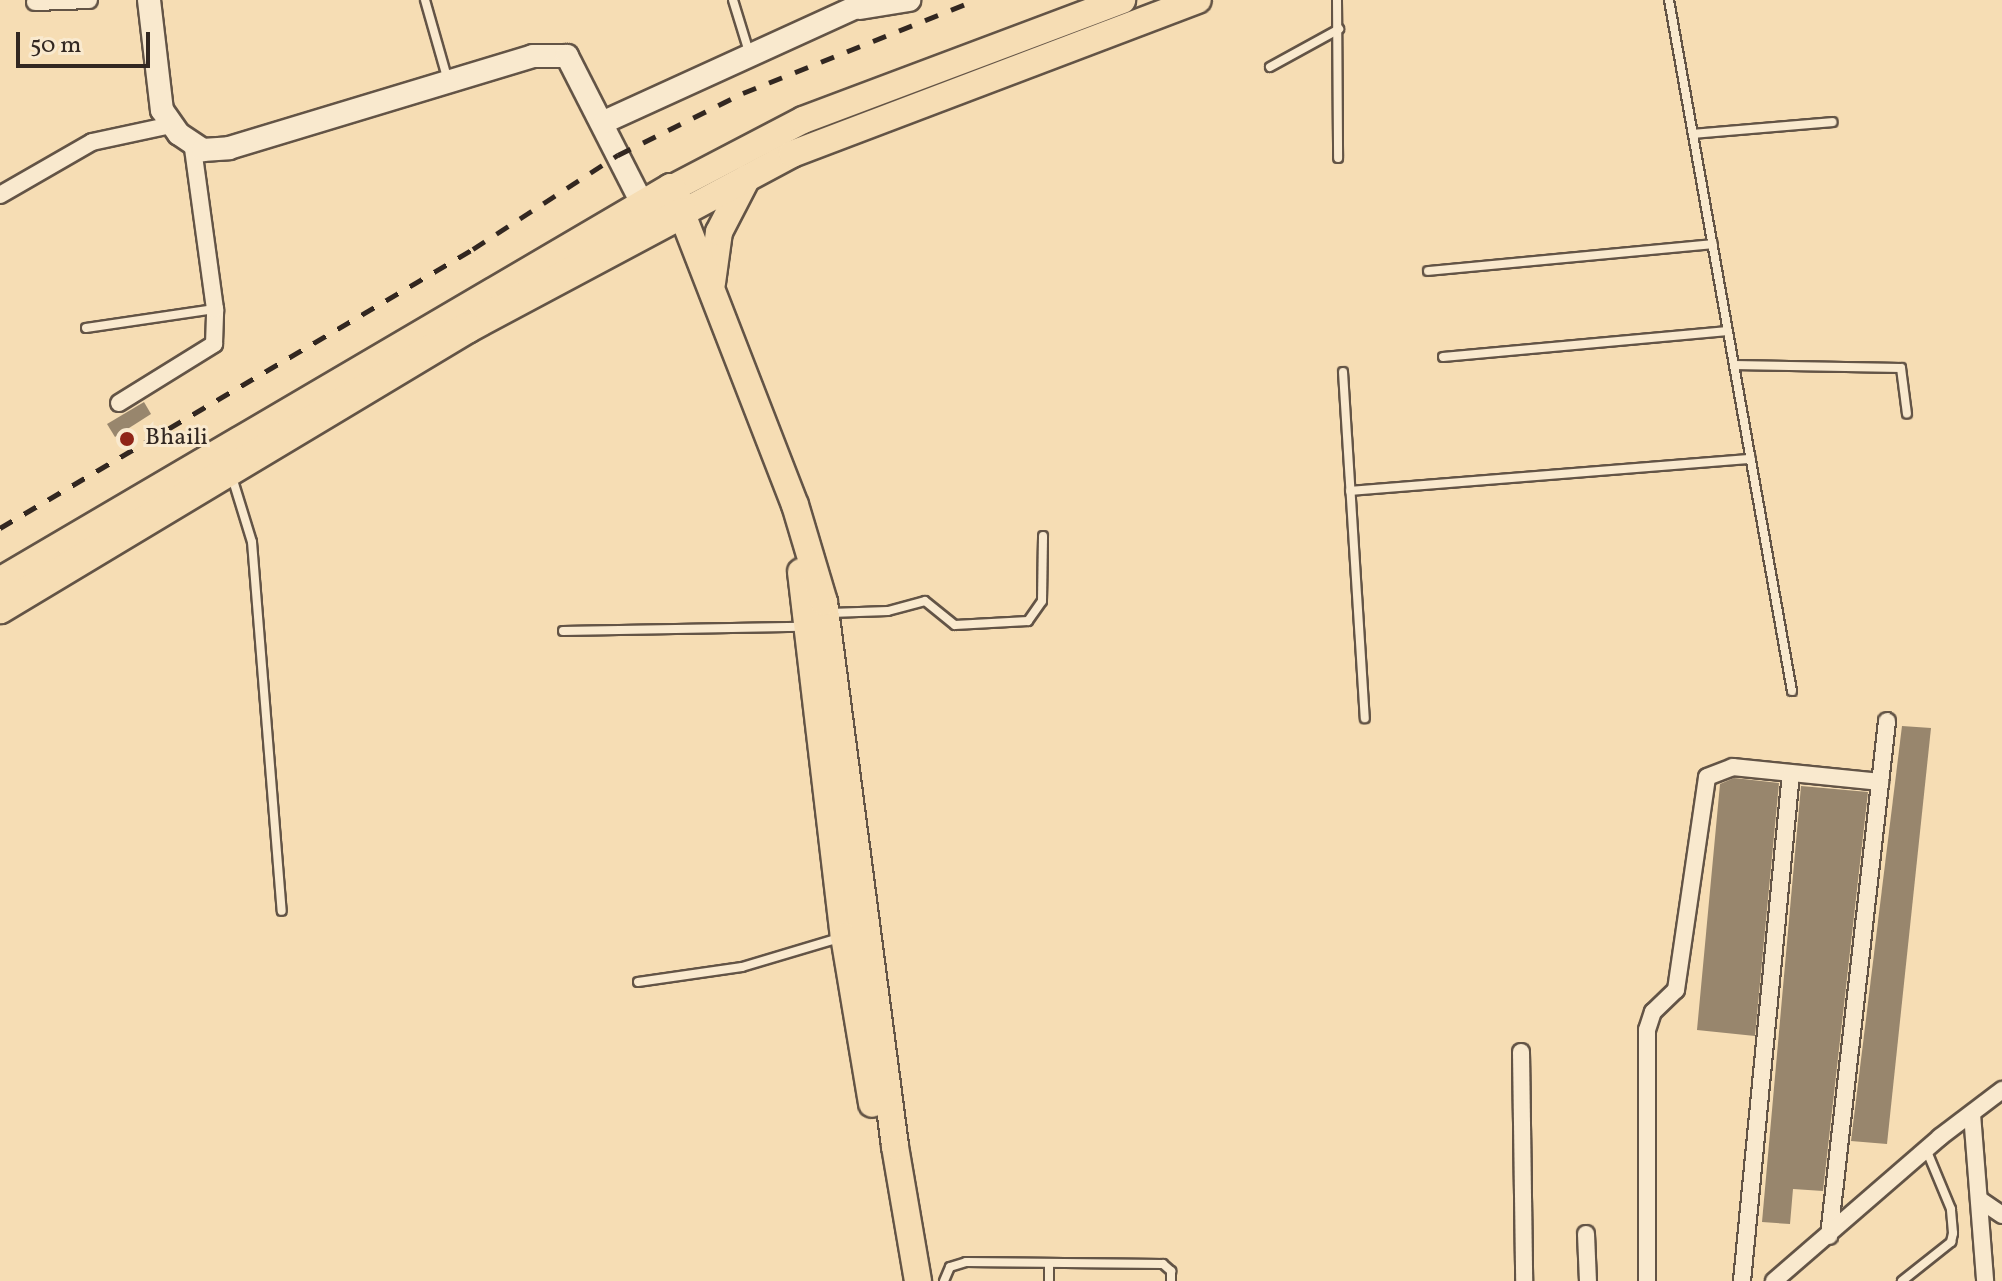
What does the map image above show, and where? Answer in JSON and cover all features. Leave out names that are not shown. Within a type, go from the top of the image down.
[{"type":"highway","points":[[0,608],[467,328],[663,205]]},
{"type":"highway","points":[[0,583],[663,205]]},
{"type":"main road","points":[[149,0],[162,110],[171,125],[203,150],[229,148],[533,56],[567,56],[604,122],[663,205],[712,290],[795,505],[844,936],[903,1281]]},
{"type":"main road","points":[[604,122],[866,4],[909,0]]},
{"type":"main road","points":[[663,205],[803,120],[1122,0]]},
{"type":"main road","points":[[663,205],[747,178],[792,154],[1198,0]]},
{"type":"main road","points":[[712,290],[719,232],[747,178]]},
{"type":"main road","points":[[663,205],[758,444],[801,573],[918,1281]]},
{"type":"street","points":[[35,2],[89,0]]},
{"type":"street","points":[[0,195],[92,142],[171,125]]},
{"type":"street","points":[[119,403],[214,344],[215,309],[192,142]]},
{"type":"street","points":[[1829,1236],[1887,721]]},
{"type":"street","points":[[1647,1281],[1647,1030],[1653,1012],[1671,999],[1679,979],[1703,784],[1723,767],[1880,782]]},
{"type":"street","points":[[1742,1281],[1791,773]]},
{"type":"street","points":[[1521,1052],[1524,1281]]},
{"type":"street","points":[[1774,1281],[1940,1137],[2002,1090]]},
{"type":"street","points":[[1967,1117],[1980,1200],[1985,1281]]},
{"type":"street","points":[[1980,1200],[2002,1215]]},
{"type":"street","points":[[1586,1234],[1588,1281]]},
{"type":"lane","points":[[425,0],[449,82]]},
{"type":"lane","points":[[733,0],[751,57]]},
{"type":"lane","points":[[1337,0],[1338,158]]},
{"type":"lane","points":[[1669,0],[1792,691]]},
{"type":"lane","points":[[1270,67],[1339,29]]},
{"type":"lane","points":[[1693,134],[1832,122]]},
{"type":"lane","points":[[1428,271],[1713,244]]},
{"type":"lane","points":[[86,328],[215,309]]},
{"type":"lane","points":[[1443,357],[1728,331]]},
{"type":"lane","points":[[1734,365],[1901,368],[1907,414]]},
{"type":"lane","points":[[1343,372],[1365,718]]},
{"type":"lane","points":[[1350,491],[1751,459]]},
{"type":"lane","points":[[230,471],[252,542],[282,911]]},
{"type":"lane","points":[[563,631],[771,628],[888,611],[916,601],[930,604],[955,625],[1028,621],[1042,601],[1043,536]]},
{"type":"lane","points":[[638,982],[742,967],[844,936]]},
{"type":"lane","points":[[1902,1281],[1942,1251],[1953,1233],[1951,1209],[1926,1149]]},
{"type":"lane","points":[[944,1281],[950,1267],[966,1262],[1163,1264],[1171,1271],[1171,1281]]},
{"type":"lane","points":[[1049,1263],[1049,1281]]},
{"type":"building","name":"Bhaili","points":[[144,402],[151,414],[115,437],[107,424]]},
{"type":"building","points":[[1902,726],[1931,728],[1887,1144],[1851,1141]]},
{"type":"building","points":[[1734,778],[1779,783],[1755,1036],[1697,1030],[1720,784]]},
{"type":"building","points":[[1801,786],[1868,792],[1823,1191],[1793,1189],[1790,1224],[1762,1222]]},
{"type":"railway","points":[[0,528],[473,249],[618,155],[743,93],[975,0]]},
{"type":"place","name":"Bhaili","points":[[127,439]]}]
